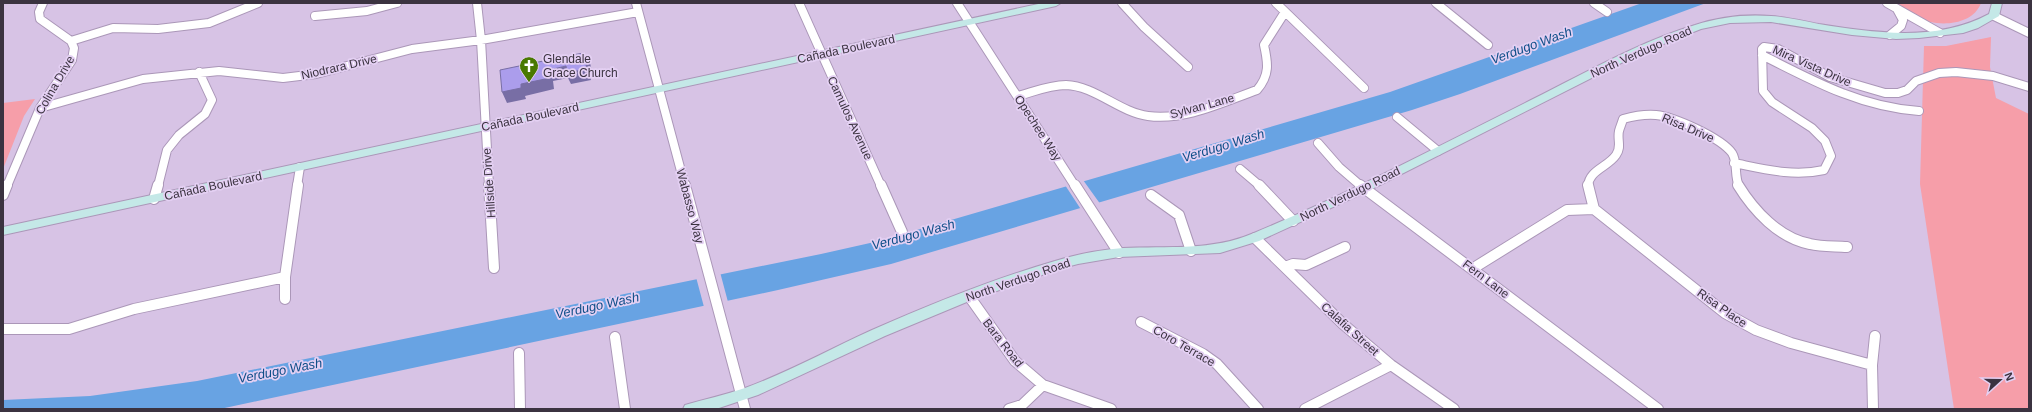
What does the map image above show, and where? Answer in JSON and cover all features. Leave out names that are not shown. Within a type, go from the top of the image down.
[{"type":"main road","name":"Cañada Boulevard","points":[[3,231],[1056,3]]},
{"type":"main road","points":[[1994,16],[1997,3]]},
{"type":"main road","name":"North Verdugo Road","points":[[690,409],[740,396],[880,332],[969,296],[1056,265],[1078,259],[1119,253],[1220,249],[1255,238],[1364,188],[1637,51],[1682,32],[1713,23],[1749,18],[1771,19],[1852,32],[1890,35],[1940,33],[1975,26],[1994,16]]},
{"type":"street","points":[[43,3],[39,12],[40,19],[71,41]]},
{"type":"street","name":"Colina Drive","points":[[3,195],[40,108],[72,60],[74,48],[71,41],[113,28],[184,28],[209,23],[258,3]]},
{"type":"street","points":[[315,16],[355,13],[380,9],[397,3]]},
{"type":"street","name":"Hillside Drive","points":[[477,3],[481,40],[494,268]]},
{"type":"street","name":"Camulos Avenue","points":[[799,3],[821,55],[902,232]]},
{"type":"street","name":"Opechee Way","points":[[957,3],[1119,253]]},
{"type":"street","points":[[1122,3],[1144,27],[1188,67]]},
{"type":"street","points":[[1276,3],[1364,88]]},
{"type":"street","points":[[1436,3],[1488,45]]},
{"type":"street","points":[[1594,3],[1608,12]]},
{"type":"street","points":[[1887,3],[1940,33]]},
{"type":"street","name":"Niodrara Drive","points":[[40,108],[143,79],[199,72],[219,71],[290,77],[316,74],[412,49],[481,40],[637,7]]},
{"type":"street","name":"Wabasso Way","points":[[637,7],[740,396],[745,409]]},
{"type":"street","points":[[1890,35],[1902,26],[1901,15],[1896,8]]},
{"type":"street","name":"Sylvan Lane","points":[[1018,96],[1053,86],[1070,85],[1089,91],[1126,112],[1150,117],[1171,116],[1197,110],[1257,90],[1263,84],[1269,67],[1264,45],[1285,12]]},
{"type":"street","points":[[1994,16],[2029,33]]},
{"type":"street","name":"Mira Vista Drive","points":[[1762,55],[1762,49],[1764,47],[1775,48],[1830,76],[1850,84],[1884,93],[1898,93],[1907,90],[1916,81],[1939,73],[1956,72],[1993,76],[2029,88]]},
{"type":"street","points":[[1734,163],[1791,174],[1811,174],[1824,170],[1831,156],[1825,141],[1812,128],[1772,102],[1762,90],[1762,55],[1829,87],[1875,105],[1897,110],[1919,111]]},
{"type":"street","points":[[154,199],[167,150],[179,135],[205,114],[212,100],[199,72]]},
{"type":"street","name":"Risa Drive","points":[[1594,209],[1588,185],[1590,174],[1616,156],[1621,144],[1619,132],[1623,119],[1643,114],[1662,116],[1715,138],[1727,146],[1734,156],[1738,183],[1763,218],[1784,234],[1806,243],[1847,247]]},
{"type":"street","points":[[1397,117],[1438,151]]},
{"type":"street","name":"Fern Lane","points":[[1318,143],[1339,167],[1364,188],[1658,409]]},
{"type":"street","points":[[285,299],[285,277],[300,167]]},
{"type":"street","points":[[1240,169],[1265,190],[1293,221]]},
{"type":"street","points":[[1151,195],[1179,215],[1191,250]]},
{"type":"street","points":[[1472,269],[1567,210],[1594,209]]},
{"type":"street","name":"Risa Place","points":[[1594,209],[1725,313],[1756,330],[1790,343],[1872,365]]},
{"type":"street","name":"Calafia Street","points":[[1255,238],[1343,324],[1391,365],[1454,409]]},
{"type":"street","points":[[1285,268],[1293,264],[1306,265],[1345,247]]},
{"type":"street","points":[[1294,277],[1302,273],[1306,265]]},
{"type":"street","points":[[3,329],[69,328],[101,320],[134,309],[285,277]]},
{"type":"street","name":"Bara Road","points":[[969,296],[1015,361],[1043,385],[1111,409]]},
{"type":"street","name":"Coro Terrace","points":[[1141,322],[1203,354],[1218,364],[1258,409]]},
{"type":"street","points":[[1873,409],[1872,365],[1874,336]]},
{"type":"street","points":[[615,337],[625,409]]},
{"type":"street","points":[[519,353],[520,409]]},
{"type":"street","points":[[1305,409],[1391,365]]},
{"type":"street","points":[[1009,409],[1022,405],[1043,385]]},
{"type":"shaded area","points":[[1895,3],[1981,3],[1973,15],[1967,18],[1953,23],[1937,23],[1926,21]]},
{"type":"shaded area","points":[[1991,37],[1990,67],[1996,98],[2029,114],[2029,409],[1954,409],[1920,184],[1924,46],[1946,46]]},
{"type":"shaded area","points":[[35,99],[24,116],[3,169],[3,103]]},
{"type":"water","name":"Verdugo Wash","points":[[1642,3],[1706,3],[1460,94],[1412,110],[891,264],[778,290],[220,409],[3,409],[3,400],[90,396],[197,381],[879,241],[1390,92]]},
{"type":"pier","points":[[1083,180],[1101,205],[1082,211],[1065,185]]},
{"type":"pier","points":[[720,272],[728,302],[704,307],[696,277]]},
{"type":"building","points":[[584,53],[585,57],[588,56],[589,65],[586,65],[587,69],[567,73],[566,66],[549,70],[550,78],[521,84],[521,88],[502,92],[500,70]]},
{"type":"place","name":"Glendale Grace Church","points":[[529,83]]}]
